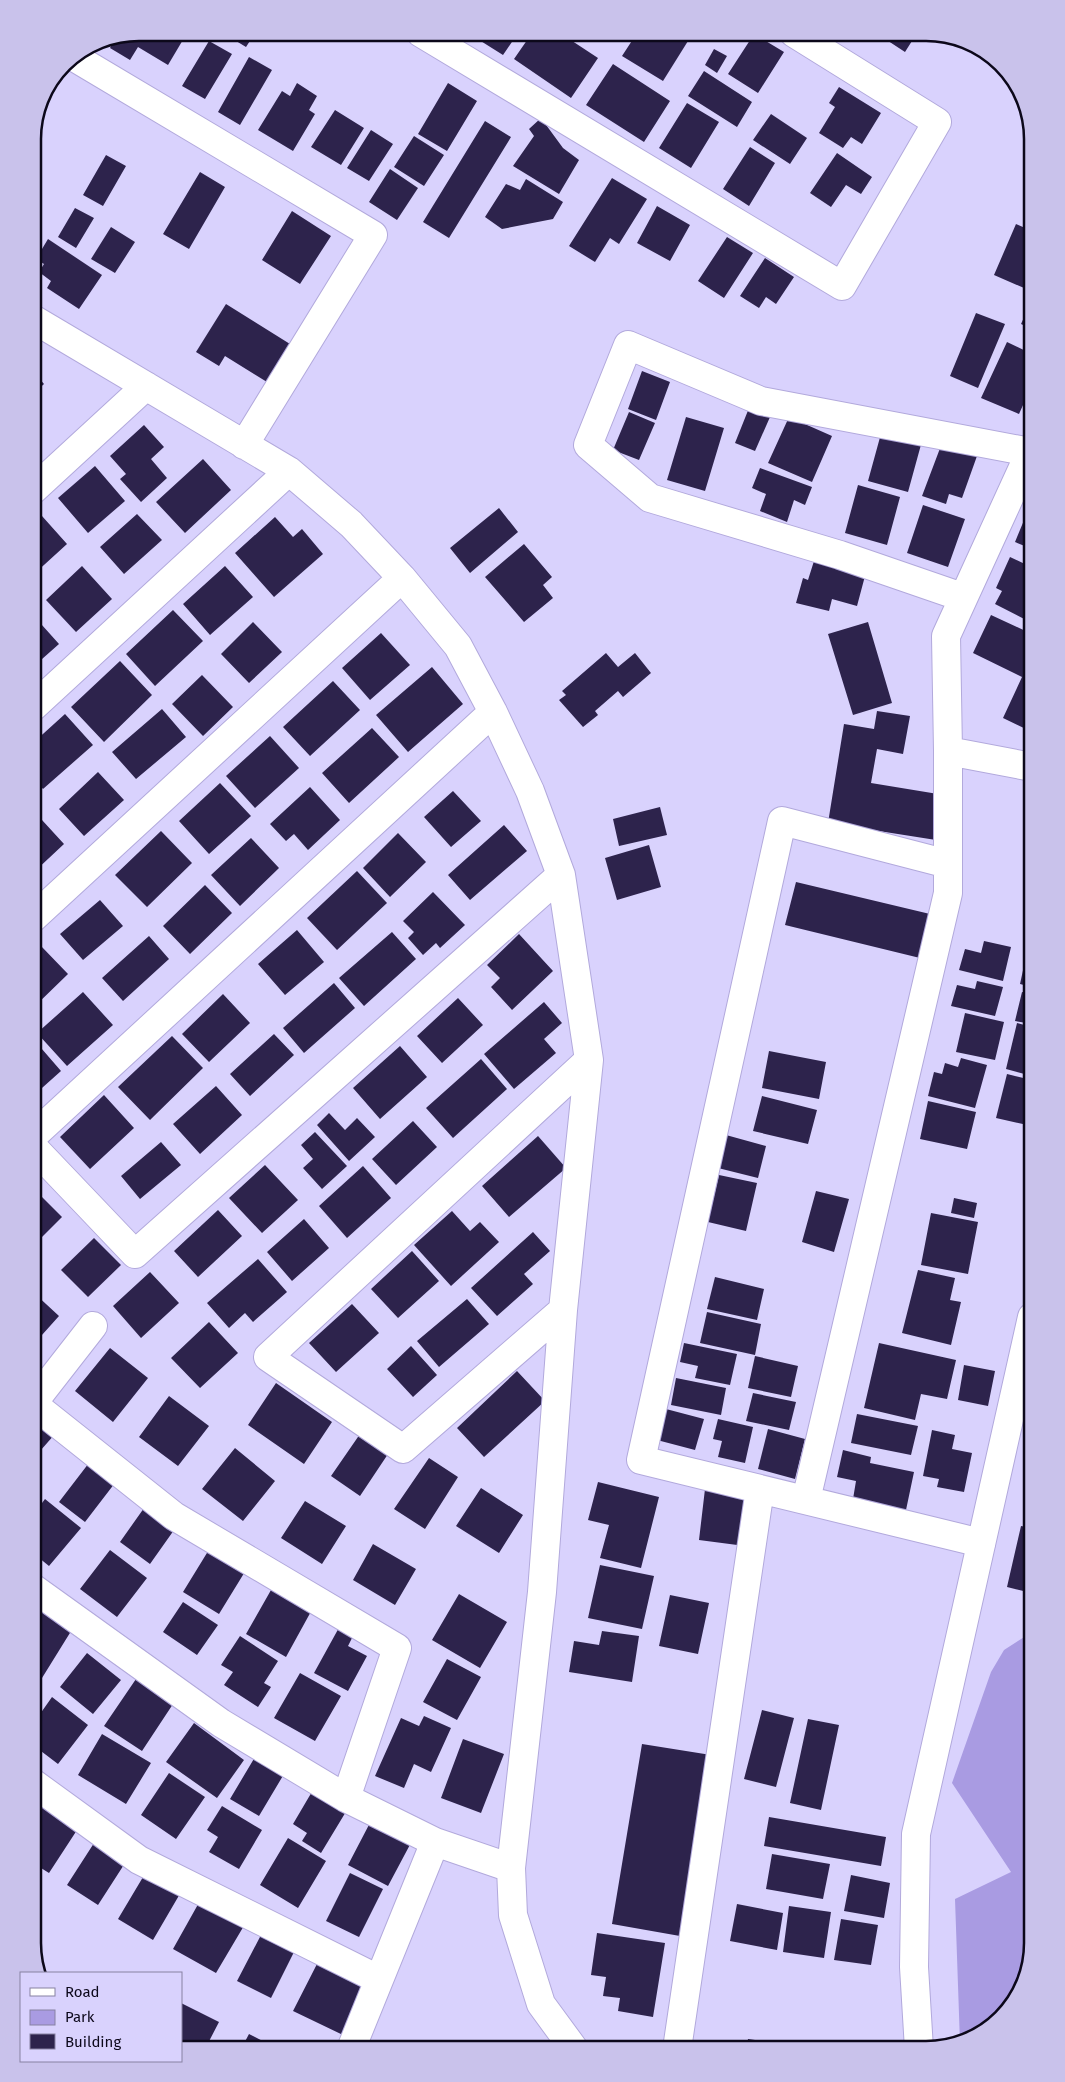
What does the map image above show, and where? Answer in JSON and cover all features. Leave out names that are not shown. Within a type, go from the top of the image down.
[{"type":"street","points":[[434,41],[842,286],[937,122],[807,41]]},
{"type":"street","points":[[81,61],[374,236],[244,444]]},
{"type":"street","points":[[41,324],[290,471],[351,524],[402,578],[458,646],[493,712],[530,791],[561,875],[590,1060],[563,1310],[542,1592],[511,1868],[513,1915],[541,2004],[568,2041]]},
{"type":"street","points":[[962,598],[840,555],[650,498],[588,445],[628,345],[761,401],[1024,449]]},
{"type":"street","points":[[41,483],[146,386]]},
{"type":"street","points":[[806,1500],[948,893],[946,636],[1024,465]]},
{"type":"street","points":[[41,699],[290,471]]},
{"type":"street","points":[[41,911],[402,578]]},
{"type":"street","points":[[41,1129],[493,712]]},
{"type":"street","points":[[948,751],[1024,766]]},
{"type":"street","points":[[948,864],[782,821],[641,1460],[981,1543]]},
{"type":"street","points":[[41,1155],[135,1254],[561,875]]},
{"type":"street","points":[[563,1310],[403,1449],[268,1357],[590,1060]]},
{"type":"street","points":[[41,1394],[93,1326]]},
{"type":"street","points":[[918,2041],[914,1967],[916,1834],[981,1543],[1024,1385]]},
{"type":"street","points":[[41,1410],[174,1516],[397,1648],[346,1798]]},
{"type":"street","points":[[678,2041],[760,1488]]},
{"type":"street","points":[[41,1594],[221,1723],[346,1798],[435,1842],[511,1868]]},
{"type":"street","points":[[41,1789],[139,1860],[378,1979]]},
{"type":"street","points":[[354,2041],[435,1842]]},
{"type":"green space","points":[[1024,1637],[1024,1949],[1019,1974],[1007,1997],[980,2024],[960,2034],[955,1899],[1011,1872],[952,1783],[991,1672],[1004,1650]]},
{"type":"building","points":[[182,41],[168,65],[138,47],[130,60],[110,48],[111,46],[127,42]]},
{"type":"building","points":[[209,41],[232,54],[205,99],[182,86]]},
{"type":"building","points":[[236,41],[250,41],[246,47]]},
{"type":"building","points":[[481,41],[513,41],[503,55]]},
{"type":"building","points":[[526,41],[572,41],[598,58],[571,98],[514,59]]},
{"type":"building","points":[[632,41],[688,41],[663,81],[622,56]]},
{"type":"building","points":[[749,41],[766,41],[784,52],[758,93],[728,74]]},
{"type":"building","points":[[888,41],[912,41],[905,52]]},
{"type":"building","points":[[714,49],[727,56],[717,73],[705,65]]},
{"type":"building","points":[[249,57],[272,70],[240,125],[218,112]]},
{"type":"building","points":[[613,64],[670,101],[644,142],[586,105]]},
{"type":"building","points":[[704,71],[752,102],[737,127],[688,96]]},
{"type":"building","points":[[297,83],[317,96],[309,110],[315,114],[293,151],[258,130],[282,91],[290,96]]},
{"type":"building","points":[[448,83],[477,101],[447,151],[418,134]]},
{"type":"building","points":[[839,87],[881,113],[862,144],[851,137],[843,148],[819,133],[835,107],[829,103]]},
{"type":"building","points":[[687,103],[719,122],[691,168],[659,148]]},
{"type":"building","points":[[335,110],[364,128],[341,165],[311,147]]},
{"type":"building","points":[[771,114],[807,138],[790,164],[753,140]]},
{"type":"building","points":[[541,118],[563,148],[579,160],[559,194],[513,166],[534,136],[529,129]]},
{"type":"building","points":[[485,121],[511,137],[449,238],[423,222]]},
{"type":"building","points":[[371,130],[393,144],[369,181],[347,168]]},
{"type":"building","points":[[414,136],[444,155],[424,186],[394,167]]},
{"type":"building","points":[[750,147],[775,163],[749,206],[723,189]]},
{"type":"building","points":[[837,153],[872,177],[861,194],[846,185],[831,207],[810,193]]},
{"type":"building","points":[[106,155],[126,166],[103,206],[83,195]]},
{"type":"building","points":[[390,169],[418,188],[397,220],[369,202]]},
{"type":"building","points":[[200,172],[225,187],[189,249],[163,234]]},
{"type":"building","points":[[612,178],[647,199],[619,244],[610,238],[595,262],[569,246]]},
{"type":"building","points":[[526,179],[563,202],[553,219],[502,229],[485,217],[506,184],[520,190]]},
{"type":"building","points":[[657,206],[690,225],[670,261],[637,243]]},
{"type":"building","points":[[75,208],[94,218],[76,248],[58,237]]},
{"type":"building","points":[[292,211],[331,236],[300,284],[262,260]]},
{"type":"building","points":[[1016,224],[1024,228],[1024,288],[994,275]]},
{"type":"building","points":[[111,227],[135,242],[115,273],[91,259]]},
{"type":"building","points":[[727,237],[753,253],[724,298],[698,281]]},
{"type":"building","points":[[48,239],[102,275],[79,309],[47,288],[51,281],[41,274],[44,264],[41,262],[41,251]]},
{"type":"building","points":[[765,258],[794,277],[776,304],[766,297],[759,308],[740,296]]},
{"type":"building","points":[[226,304],[290,344],[267,382],[225,356],[219,366],[196,352]]},
{"type":"building","points":[[976,313],[1005,324],[978,388],[950,376]]},
{"type":"building","points":[[1007,342],[1024,350],[1024,403],[1019,414],[981,398]]},
{"type":"building","points":[[642,371],[670,382],[656,420],[628,409]]},
{"type":"building","points":[[749,408],[770,417],[755,451],[735,443]]},
{"type":"building","points":[[629,412],[655,423],[639,460],[613,450]]},
{"type":"building","points":[[686,417],[724,428],[705,491],[667,480]]},
{"type":"building","points":[[789,417],[832,436],[812,482],[768,463]]},
{"type":"building","points":[[144,425],[164,447],[151,459],[167,478],[141,502],[120,479],[126,474],[110,456]]},
{"type":"building","points":[[882,430],[922,441],[908,492],[868,481]]},
{"type":"building","points":[[942,443],[977,456],[962,498],[949,494],[946,504],[922,496]]},
{"type":"building","points":[[203,459],[231,490],[185,533],[156,502]]},
{"type":"building","points":[[95,466],[125,501],[88,533],[58,498]]},
{"type":"building","points":[[760,468],[812,487],[805,505],[794,500],[787,522],[760,511],[766,494],[752,488]]},
{"type":"building","points":[[858,485],[900,497],[887,545],[845,533]]},
{"type":"building","points":[[923,505],[965,519],[948,567],[907,553]]},
{"type":"building","points":[[499,508],[518,532],[470,573],[450,548]]},
{"type":"building","points":[[137,514],[162,540],[124,574],[100,547]]},
{"type":"building","points":[[41,517],[67,544],[41,568]]},
{"type":"building","points":[[275,517],[293,537],[302,529],[323,554],[274,597],[235,553]]},
{"type":"building","points":[[1024,520],[1024,546],[1015,542]]},
{"type":"building","points":[[524,544],[552,577],[543,585],[553,598],[524,622],[485,577]]},
{"type":"building","points":[[1010,557],[1024,564],[1024,619],[995,604],[1002,591],[996,588]]},
{"type":"building","points":[[814,561],[865,576],[857,606],[832,599],[829,611],[796,603],[803,578],[808,580]]},
{"type":"building","points":[[82,566],[112,599],[76,632],[46,600]]},
{"type":"building","points":[[225,566],[253,597],[210,635],[183,604]]},
{"type":"building","points":[[173,610],[203,641],[155,686],[126,654]]},
{"type":"building","points":[[991,615],[1024,630],[1024,728],[1003,718],[1022,677],[973,653]]},
{"type":"building","points":[[253,622],[282,652],[249,683],[221,654]]},
{"type":"building","points":[[868,622],[892,703],[853,715],[828,634]]},
{"type":"building","points":[[41,624],[59,644],[41,660]]},
{"type":"building","points":[[381,633],[410,665],[370,700],[342,668]]},
{"type":"building","points":[[606,653],[618,667],[635,653],[651,673],[623,697],[618,691],[595,711],[598,715],[583,727],[559,700],[566,695],[562,691]]},
{"type":"building","points":[[120,661],[152,695],[104,742],[71,707]]},
{"type":"building","points":[[432,667],[463,704],[408,752],[376,715]]},
{"type":"building","points":[[202,675],[233,707],[203,736],[172,704]]},
{"type":"building","points":[[333,681],[360,710],[310,756],[283,727]]},
{"type":"building","points":[[162,709],[186,737],[136,779],[112,752]]},
{"type":"building","points":[[877,711],[910,716],[903,754],[877,749],[871,783],[944,795],[936,840],[828,823],[844,724],[874,729]]},
{"type":"building","points":[[65,714],[93,745],[43,789],[41,787],[41,736]]},
{"type":"building","points":[[372,728],[399,757],[349,803],[322,773]]},
{"type":"building","points":[[270,736],[299,768],[255,808],[226,776]]},
{"type":"building","points":[[98,772],[124,800],[84,836],[59,809]]},
{"type":"building","points":[[220,783],[251,816],[209,854],[179,821]]},
{"type":"building","points":[[310,787],[340,820],[308,850],[294,834],[286,841],[270,824]]},
{"type":"building","points":[[453,791],[481,821],[451,847],[424,817]]},
{"type":"building","points":[[660,807],[667,835],[619,846],[613,819]]},
{"type":"building","points":[[41,821],[64,844],[41,866]]},
{"type":"building","points":[[504,825],[527,851],[470,900],[448,875]]},
{"type":"building","points":[[161,831],[192,863],[147,907],[115,875]]},
{"type":"building","points":[[398,833],[426,862],[390,897],[363,868]]},
{"type":"building","points":[[251,838],[279,868],[240,906],[211,875]]},
{"type":"building","points":[[649,845],[661,887],[617,900],[605,858]]},
{"type":"building","points":[[357,871],[387,903],[337,950],[307,918]]},
{"type":"building","points":[[796,882],[930,914],[920,958],[785,925]]},
{"type":"building","points":[[205,885],[232,913],[190,954],[163,926]]},
{"type":"building","points":[[433,892],[465,925],[440,948],[436,943],[423,955],[408,938],[414,932],[403,921]]},
{"type":"building","points":[[100,900],[123,926],[83,960],[60,934]]},
{"type":"building","points":[[297,930],[324,962],[285,995],[258,964]]},
{"type":"building","points":[[392,932],[416,959],[364,1006],[339,978]]},
{"type":"building","points":[[519,934],[553,971],[512,1010],[491,987],[500,978],[487,965]]},
{"type":"building","points":[[149,936],[169,959],[123,1001],[102,978]]},
{"type":"building","points":[[984,941],[1011,947],[1003,981],[959,970],[965,949],[981,953]]},
{"type":"building","points":[[41,946],[68,974],[41,1000]]},
{"type":"building","points":[[1024,966],[1024,985],[1020,984]]},
{"type":"building","points":[[977,981],[1003,987],[995,1016],[951,1006],[957,985],[975,989]]},
{"type":"building","points":[[334,983],[355,1008],[304,1053],[283,1028]]},
{"type":"building","points":[[83,992],[113,1025],[67,1066],[41,1037],[41,1029]]},
{"type":"building","points":[[1022,992],[1024,992],[1024,1023],[1015,1021]]},
{"type":"building","points":[[223,994],[250,1023],[209,1062],[182,1034]]},
{"type":"building","points":[[458,998],[483,1025],[442,1063],[417,1036]]},
{"type":"building","points":[[544,1002],[562,1023],[544,1039],[556,1053],[514,1089],[484,1054]]},
{"type":"building","points":[[965,1013],[1004,1022],[995,1060],[956,1052]]},
{"type":"building","points":[[1017,1023],[1024,1025],[1024,1074],[1006,1069]]},
{"type":"building","points":[[274,1034],[294,1055],[250,1096],[230,1074]]},
{"type":"building","points":[[172,1036],[203,1068],[150,1120],[118,1087]]},
{"type":"building","points":[[400,1046],[427,1077],[380,1119],[353,1088]]},
{"type":"building","points":[[41,1048],[61,1071],[41,1089]]},
{"type":"building","points":[[769,1051],[826,1062],[819,1099],[762,1088]]},
{"type":"building","points":[[961,1058],[987,1065],[975,1108],[928,1096],[934,1072],[942,1074],[945,1063],[958,1067]]},
{"type":"building","points":[[481,1059],[507,1089],[453,1138],[426,1108]]},
{"type":"building","points":[[1007,1074],[1024,1078],[1024,1124],[996,1118]]},
{"type":"building","points":[[216,1086],[242,1115],[200,1154],[173,1124]]},
{"type":"building","points":[[104,1095],[134,1128],[90,1169],[60,1137]]},
{"type":"building","points":[[762,1096],[817,1110],[808,1144],[753,1131]]},
{"type":"building","points":[[928,1101],[976,1112],[967,1149],[920,1139]]},
{"type":"building","points":[[329,1113],[345,1130],[357,1118],[375,1137],[349,1161],[317,1125]]},
{"type":"building","points":[[413,1121],[437,1147],[396,1185],[372,1159]]},
{"type":"building","points":[[315,1132],[347,1166],[322,1189],[303,1168],[313,1159],[301,1145]]},
{"type":"building","points":[[726,1135],[766,1146],[758,1178],[718,1168]]},
{"type":"building","points":[[538,1136],[566,1168],[509,1217],[482,1186]]},
{"type":"building","points":[[161,1142],[181,1165],[140,1199],[121,1176]]},
{"type":"building","points":[[265,1165],[298,1200],[262,1233],[229,1198]]},
{"type":"building","points":[[363,1166],[391,1198],[347,1238],[319,1206]]},
{"type":"building","points":[[719,1175],[757,1183],[746,1231],[708,1222]]},
{"type":"building","points":[[816,1191],[849,1199],[834,1252],[802,1242]]},
{"type":"building","points":[[41,1196],[62,1217],[41,1238]]},
{"type":"building","points":[[954,1198],[977,1203],[974,1218],[951,1213]]},
{"type":"building","points":[[218,1210],[242,1236],[198,1277],[174,1251]]},
{"type":"building","points":[[452,1211],[470,1231],[480,1222],[499,1242],[451,1286],[414,1245]]},
{"type":"building","points":[[931,1213],[978,1222],[968,1274],[921,1265]]},
{"type":"building","points":[[304,1219],[329,1248],[292,1281],[267,1252]]},
{"type":"building","points":[[533,1232],[550,1251],[524,1274],[533,1284],[497,1316],[471,1288]]},
{"type":"building","points":[[94,1238],[121,1265],[88,1297],[61,1270]]},
{"type":"building","points":[[412,1251],[439,1281],[398,1318],[371,1289]]},
{"type":"building","points":[[258,1259],[287,1292],[253,1322],[245,1313],[229,1328],[207,1303]]},
{"type":"building","points":[[918,1270],[955,1278],[950,1300],[961,1302],[951,1345],[902,1333]]},
{"type":"building","points":[[150,1272],[179,1303],[141,1338],[113,1306]]},
{"type":"building","points":[[715,1277],[764,1289],[757,1320],[707,1309]]},
{"type":"building","points":[[41,1299],[59,1316],[41,1336]]},
{"type":"building","points":[[467,1299],[489,1324],[439,1367],[417,1341]]},
{"type":"building","points":[[352,1304],[379,1333],[336,1372],[309,1343]]},
{"type":"building","points":[[707,1312],[761,1324],[755,1355],[700,1343]]},
{"type":"building","points":[[209,1322],[238,1353],[200,1388],[171,1358]]},
{"type":"building","points":[[684,1343],[737,1354],[730,1385],[695,1378],[698,1366],[680,1362]]},
{"type":"building","points":[[879,1343],[956,1360],[947,1399],[921,1394],[915,1420],[864,1408]]},
{"type":"building","points":[[411,1346],[437,1375],[413,1397],[387,1369]]},
{"type":"building","points":[[110,1348],[148,1378],[113,1422],[75,1391]]},
{"type":"building","points":[[755,1356],[798,1366],[791,1397],[748,1388]]},
{"type":"building","points":[[964,1365],[995,1371],[988,1406],[958,1400]]},
{"type":"building","points":[[517,1371],[545,1401],[484,1457],[457,1428]]},
{"type":"building","points":[[676,1378],[726,1388],[721,1415],[671,1405]]},
{"type":"building","points":[[276,1383],[332,1422],[304,1464],[248,1425]]},
{"type":"building","points":[[753,1393],[796,1402],[789,1430],[746,1421]]},
{"type":"building","points":[[169,1396],[209,1426],[178,1466],[139,1437]]},
{"type":"building","points":[[666,1409],[704,1419],[695,1450],[657,1440]]},
{"type":"building","points":[[857,1414],[918,1426],[911,1455],[851,1443]]},
{"type":"building","points":[[718,1419],[753,1427],[745,1463],[718,1457],[722,1441],[713,1439]]},
{"type":"building","points":[[41,1422],[55,1434],[41,1450]]},
{"type":"building","points":[[768,1429],[805,1439],[795,1479],[758,1469]]},
{"type":"building","points":[[932,1430],[955,1435],[952,1449],[972,1453],[964,1492],[937,1487],[939,1479],[923,1476]]},
{"type":"building","points":[[360,1434],[388,1454],[360,1496],[331,1476]]},
{"type":"building","points":[[235,1448],[275,1481],[243,1521],[202,1489]]},
{"type":"building","points":[[843,1450],[871,1457],[870,1463],[914,1472],[906,1510],[853,1499],[856,1481],[837,1477]]},
{"type":"building","points":[[429,1458],[458,1477],[425,1529],[394,1509]]},
{"type":"building","points":[[92,1459],[118,1479],[85,1522],[59,1502]]},
{"type":"building","points":[[598,1482],[659,1497],[641,1568],[600,1558],[609,1525],[588,1520]]},
{"type":"building","points":[[481,1488],[523,1515],[499,1553],[456,1526]]},
{"type":"building","points":[[705,1489],[752,1495],[745,1546],[699,1540]]},
{"type":"building","points":[[45,1499],[81,1528],[49,1566],[41,1560],[41,1504]]},
{"type":"building","points":[[149,1501],[179,1523],[150,1564],[120,1542]]},
{"type":"building","points":[[305,1501],[346,1526],[322,1564],[281,1538]]},
{"type":"building","points":[[1021,1526],[1024,1527],[1024,1591],[1007,1587]]},
{"type":"building","points":[[373,1544],[416,1569],[395,1605],[353,1580]]},
{"type":"building","points":[[210,1548],[246,1570],[219,1614],[183,1592]]},
{"type":"building","points":[[110,1550],[147,1578],[117,1617],[80,1589]]},
{"type":"building","points":[[600,1565],[654,1576],[642,1629],[588,1618]]},
{"type":"building","points":[[275,1583],[314,1606],[286,1657],[246,1634]]},
{"type":"building","points":[[459,1594],[507,1622],[480,1668],[432,1640]]},
{"type":"building","points":[[670,1595],[709,1603],[698,1654],[659,1646]]},
{"type":"building","points":[[183,1602],[218,1625],[197,1655],[163,1632]]},
{"type":"building","points":[[41,1609],[73,1628],[41,1677]]},
{"type":"building","points":[[341,1624],[355,1632],[348,1646],[367,1656],[348,1691],[314,1673]]},
{"type":"building","points":[[602,1631],[639,1636],[632,1682],[569,1672],[574,1641],[599,1645]]},
{"type":"building","points":[[240,1636],[278,1661],[264,1683],[271,1687],[258,1707],[224,1685],[233,1672],[221,1665]]},
{"type":"building","points":[[87,1653],[121,1680],[93,1714],[60,1687]]},
{"type":"building","points":[[447,1659],[481,1677],[457,1720],[423,1702]]},
{"type":"building","points":[[300,1673],[341,1696],[315,1741],[274,1718]]},
{"type":"building","points":[[136,1679],[173,1704],[142,1751],[104,1726]]},
{"type":"building","points":[[52,1697],[88,1725],[58,1764],[41,1751],[41,1713]]},
{"type":"building","points":[[762,1710],[794,1718],[776,1787],[744,1779]]},
{"type":"building","points":[[424,1716],[451,1728],[431,1772],[414,1764],[404,1788],[375,1776],[401,1718],[419,1726]]},
{"type":"building","points":[[808,1719],[839,1725],[821,1810],[790,1803]]},
{"type":"building","points":[[194,1723],[244,1760],[217,1798],[166,1762]]},
{"type":"building","points":[[102,1734],[151,1763],[126,1804],[78,1775]]},
{"type":"building","points":[[463,1739],[504,1754],[481,1813],[441,1798]]},
{"type":"building","points":[[642,1744],[711,1755],[680,1936],[612,1924]]},
{"type":"building","points":[[255,1757],[284,1774],[259,1816],[230,1799]]},
{"type":"building","points":[[169,1773],[205,1797],[176,1839],[141,1815]]},
{"type":"building","points":[[313,1790],[347,1810],[321,1853],[302,1841],[307,1833],[293,1824]]},
{"type":"building","points":[[41,1803],[79,1827],[49,1873],[41,1868]]},
{"type":"building","points":[[222,1806],[262,1830],[239,1869],[209,1852],[218,1837],[207,1830]]},
{"type":"building","points":[[769,1817],[886,1837],[881,1866],[764,1846]]},
{"type":"building","points":[[372,1819],[413,1839],[388,1886],[348,1865]]},
{"type":"building","points":[[288,1838],[326,1861],[298,1908],[260,1885]]},
{"type":"building","points":[[96,1840],[127,1860],[98,1905],[67,1885]]},
{"type":"building","points":[[772,1854],[830,1864],[823,1899],[766,1889]]},
{"type":"building","points":[[146,1872],[181,1892],[153,1940],[118,1919]]},
{"type":"building","points":[[350,1873],[383,1889],[359,1937],[326,1921]]},
{"type":"building","points":[[851,1875],[890,1883],[884,1918],[844,1911]]},
{"type":"building","points":[[201,1899],[245,1924],[216,1973],[173,1949]]},
{"type":"building","points":[[737,1904],[783,1913],[777,1950],[730,1941]]},
{"type":"building","points":[[789,1906],[831,1912],[824,1958],[783,1952]]},
{"type":"building","points":[[841,1919],[878,1925],[871,1965],[834,1960]]},
{"type":"building","points":[[597,1933],[665,1943],[653,2017],[618,2011],[620,1998],[603,1996],[606,1977],[591,1975]]},
{"type":"building","points":[[261,1935],[294,1952],[271,1998],[237,1981]]},
{"type":"building","points":[[317,1964],[366,1988],[343,2035],[293,2011]]},
{"type":"building","points":[[182,2004],[219,2022],[209,2041],[182,2041]]},
{"type":"building","points":[[249,2034],[263,2041],[245,2041]]}]
